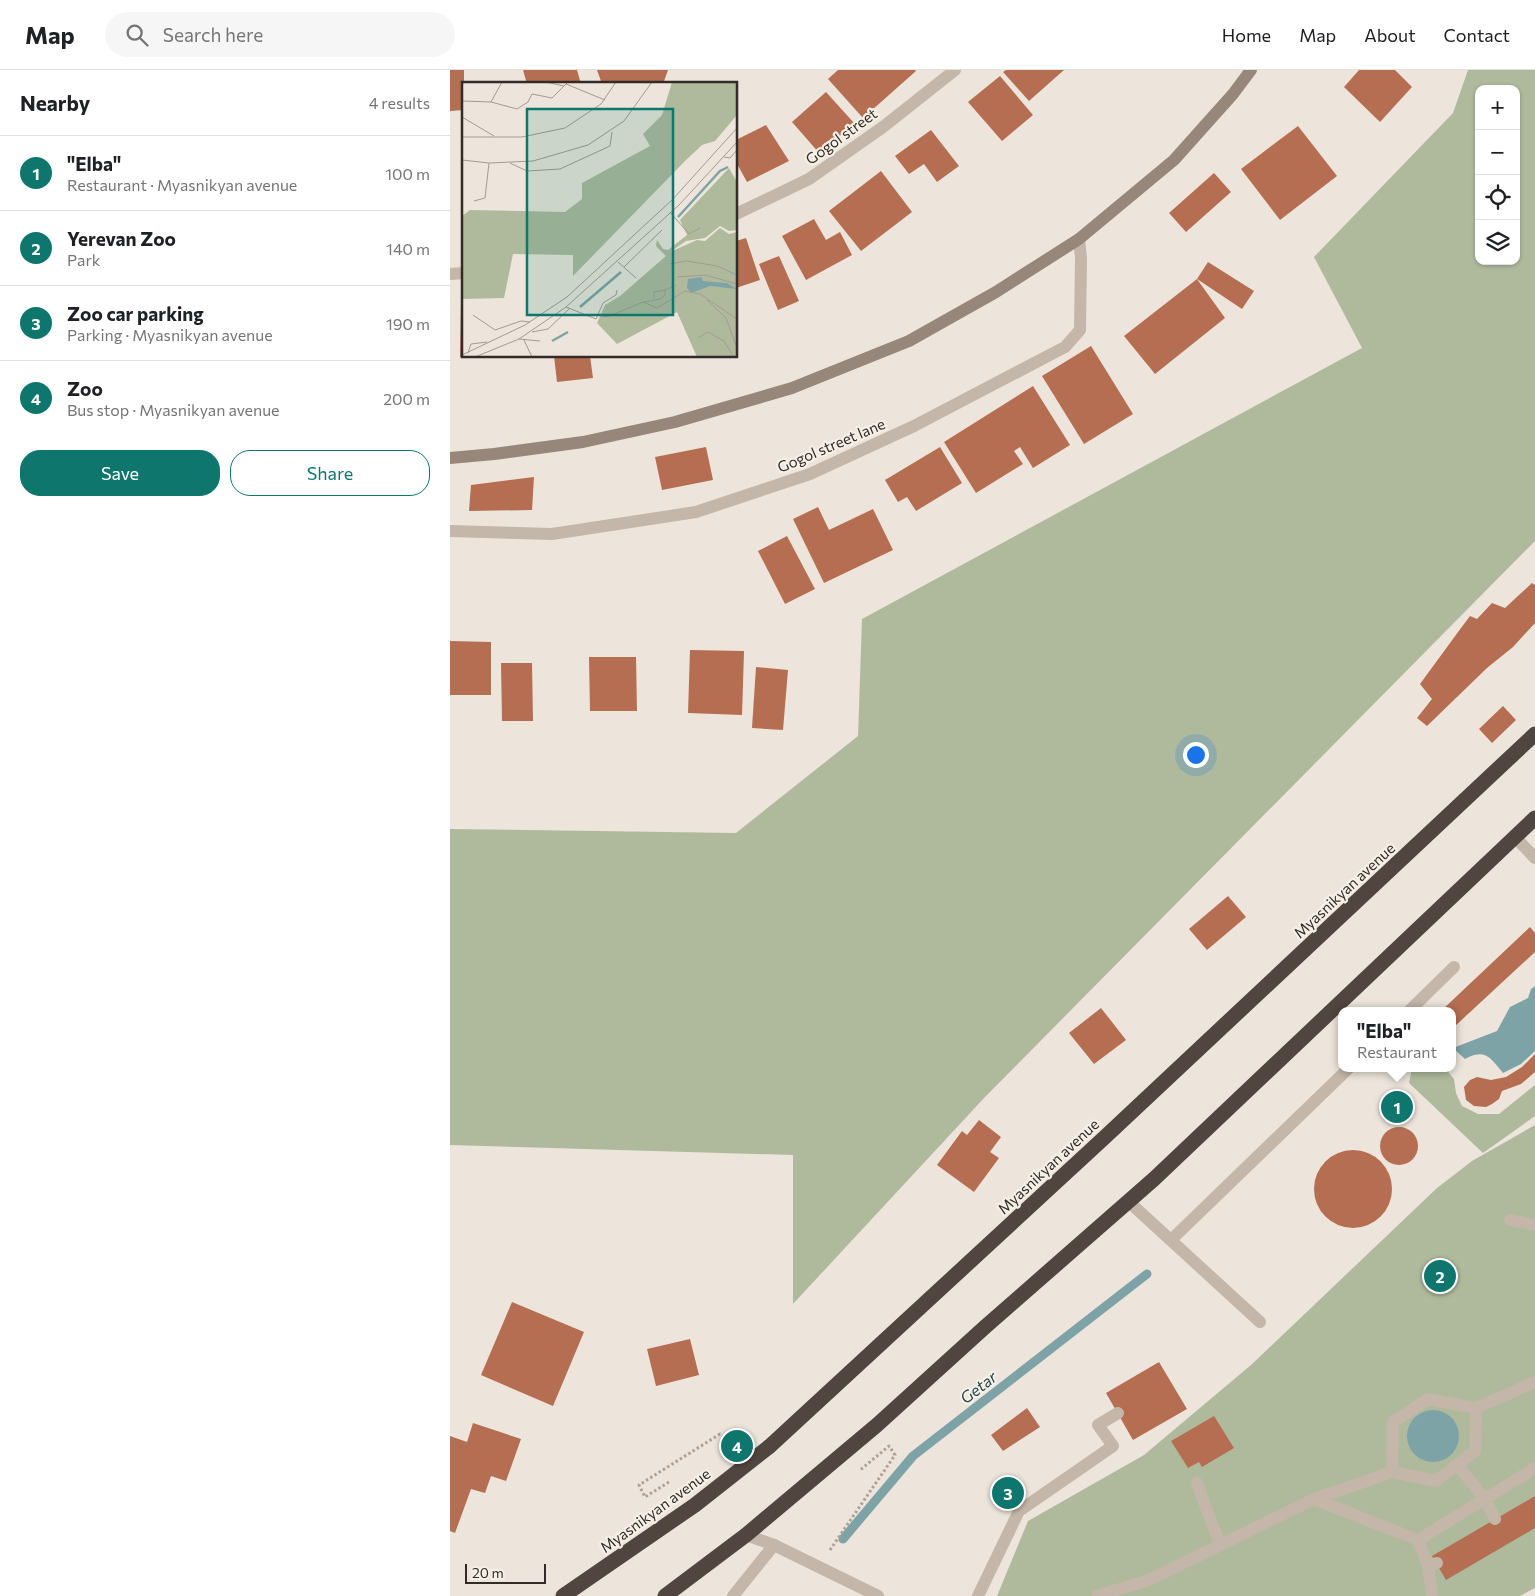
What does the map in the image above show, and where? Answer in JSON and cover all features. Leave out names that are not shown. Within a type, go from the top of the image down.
[{"type":"highway","name":"Myasnikyan avenue","points":[[563,1596],[695,1505],[770,1446],[1091,1151],[1535,734]]},
{"type":"highway","points":[[665,1596],[746,1534],[877,1425],[985,1327],[1154,1179],[1535,818]]},
{"type":"street","name":"Gogol street","points":[[738,213],[809,179],[955,70]]},
{"type":"street","points":[[450,458],[583,442],[675,422],[792,388],[908,341],[996,292],[1079,239],[1174,160],[1233,94],[1251,70]]},
{"type":"street","name":"Gogol street lane","points":[[450,531],[552,534],[696,512],[810,474],[914,426],[1065,347],[1080,330],[1082,258],[1079,239]]},
{"type":"street","points":[[1515,837],[1535,858]]},
{"type":"street","points":[[1412,1007],[1454,967]]},
{"type":"street","points":[[1170,1240],[1345,1072]]},
{"type":"street","points":[[1128,1201],[1260,1322]]},
{"type":"street","points":[[1510,1220],[1535,1225]]},
{"type":"street","points":[[1392,1472],[1393,1422],[1428,1399],[1476,1408],[1535,1382]]},
{"type":"street","points":[[1097,1596],[1149,1580],[1314,1499],[1392,1472],[1436,1481],[1475,1451],[1476,1408]]},
{"type":"street","points":[[978,1596],[1019,1511],[1113,1446],[1098,1425],[1118,1413]]},
{"type":"street","points":[[1456,1465],[1485,1499],[1495,1519]]},
{"type":"street","points":[[1418,1540],[1535,1468]]},
{"type":"street","points":[[1197,1484],[1220,1545]]},
{"type":"street","points":[[1314,1499],[1418,1540],[1433,1564],[1432,1596]]},
{"type":"street","points":[[746,1534],[774,1544],[878,1596]]},
{"type":"street","points":[[733,1596],[774,1544]]},
{"type":"path","points":[[669,1482],[645,1497],[639,1485],[720,1434],[737,1446]]},
{"type":"path","points":[[818,1567],[895,1454],[889,1446],[855,1475]]},
{"type":"green space","points":[[1468,70],[1535,70],[1535,541],[985,1097],[793,1304],[793,1155],[450,1145],[450,829],[736,833],[858,736],[862,619],[1362,348],[1314,257],[1453,113]]},
{"type":"green space","points":[[1411,1072],[1448,1072],[1454,1079],[1456,1093],[1462,1106],[1478,1114],[1499,1114],[1535,1085],[1535,1116],[1483,1153],[1409,1083]]},
{"type":"green space","points":[[1535,1125],[1535,1588],[1520,1596],[997,1596],[1028,1521],[1144,1455],[1251,1365],[1437,1188],[1472,1161]]},
{"type":"water","points":[[1535,986],[1535,1051],[1521,1064],[1503,1073],[1487,1056],[1478,1054],[1465,1059],[1456,1051],[1456,1047],[1497,1031],[1510,1007],[1528,998],[1531,989]]},
{"type":"water","points":[[1433,1410],[1443,1412],[1451,1418],[1457,1426],[1459,1436],[1457,1446],[1451,1454],[1443,1460],[1433,1462],[1423,1460],[1415,1454],[1409,1446],[1407,1436],[1409,1426],[1415,1418],[1423,1412]]},
{"type":"building","points":[[450,70],[464,70],[462,110],[450,111]]},
{"type":"building","points":[[523,70],[577,70],[580,82],[526,82]]},
{"type":"building","points":[[597,70],[668,70],[664,82],[601,82]]},
{"type":"building","points":[[838,70],[916,71],[863,118],[828,79]]},
{"type":"building","points":[[1006,70],[1064,70],[1029,101],[1003,72]]},
{"type":"building","points":[[1359,70],[1395,70],[1412,87],[1380,122],[1344,87]]},
{"type":"building","points":[[1000,76],[1033,115],[1002,141],[968,102]]},
{"type":"building","points":[[826,92],[854,123],[820,154],[792,122]]},
{"type":"building","points":[[766,125],[789,161],[747,182],[738,166],[738,139]]},
{"type":"building","points":[[1298,126],[1337,176],[1280,220],[1241,169]]},
{"type":"building","points":[[931,130],[959,166],[937,182],[924,164],[909,174],[895,156]]},
{"type":"building","points":[[881,171],[912,212],[861,251],[829,211]]},
{"type":"building","points":[[1214,173],[1231,192],[1186,232],[1169,213]]},
{"type":"building","points":[[814,219],[826,240],[840,232],[852,255],[806,280],[782,236]]},
{"type":"building","points":[[746,238],[760,280],[738,287],[738,240]]},
{"type":"building","points":[[779,256],[799,301],[778,310],[759,264]]},
{"type":"building","points":[[1208,262],[1254,291],[1242,309],[1197,279]]},
{"type":"building","points":[[1197,279],[1225,318],[1155,374],[1124,336]]},
{"type":"building","points":[[461,305],[462,305],[462,357],[460,357]]},
{"type":"building","points":[[1091,346],[1133,414],[1084,444],[1042,376]]},
{"type":"building","points":[[554,358],[590,358],[593,378],[557,382]]},
{"type":"building","points":[[1033,386],[1070,445],[1033,468],[1020,447],[1014,451],[1023,464],[976,493],[944,442]]},
{"type":"building","points":[[706,447],[713,480],[662,490],[655,457]]},
{"type":"building","points":[[940,447],[962,483],[916,511],[907,497],[898,502],[885,480]]},
{"type":"building","points":[[534,477],[532,510],[469,511],[471,485]]},
{"type":"building","points":[[818,507],[829,530],[873,509],[893,550],[824,583],[793,519]]},
{"type":"building","points":[[787,536],[815,589],[785,604],[758,551]]},
{"type":"building","points":[[1532,583],[1535,585],[1535,623],[1513,647],[1487,668],[1427,726],[1417,718],[1432,699],[1420,684],[1461,628],[1470,616],[1477,619],[1492,603],[1505,608]]},
{"type":"building","points":[[450,641],[491,642],[491,695],[450,695]]},
{"type":"building","points":[[690,650],[744,651],[742,715],[688,713]]},
{"type":"building","points":[[589,657],[636,657],[637,711],[590,711]]},
{"type":"building","points":[[501,663],[532,663],[533,721],[502,721]]},
{"type":"building","points":[[756,667],[788,670],[783,730],[752,728]]},
{"type":"building","points":[[1503,706],[1516,720],[1492,743],[1479,729]]},
{"type":"building","points":[[1228,896],[1246,917],[1207,950],[1189,929]]},
{"type":"building","points":[[1530,927],[1535,933],[1535,952],[1456,1025],[1456,1007],[1445,1007]]},
{"type":"building","points":[[1101,1008],[1126,1040],[1094,1064],[1069,1033]]},
{"type":"building","points":[[1535,1054],[1535,1072],[1521,1084],[1502,1091],[1499,1099],[1492,1104],[1486,1107],[1474,1106],[1466,1100],[1464,1087],[1470,1080],[1477,1077],[1491,1080],[1506,1077],[1522,1067]]},
{"type":"building","points":[[979,1120],[1001,1137],[990,1152],[999,1158],[974,1192],[937,1165],[962,1131],[967,1135]]},
{"type":"building","points":[[1399,1127],[1413,1132],[1418,1146],[1413,1160],[1399,1165],[1385,1160],[1380,1146],[1385,1132]]},
{"type":"building","points":[[1345,1150],[1361,1150],[1375,1156],[1386,1167],[1392,1181],[1392,1197],[1386,1211],[1375,1222],[1361,1228],[1345,1228],[1331,1222],[1320,1211],[1314,1197],[1314,1181],[1320,1167],[1331,1156]]},
{"type":"building","points":[[512,1302],[584,1332],[553,1406],[481,1375]]},
{"type":"building","points":[[690,1339],[699,1375],[656,1386],[647,1349]]},
{"type":"building","points":[[1159,1362],[1187,1409],[1133,1440],[1106,1393]]},
{"type":"building","points":[[1027,1408],[1040,1427],[1003,1451],[991,1435]]},
{"type":"building","points":[[1214,1416],[1234,1448],[1202,1467],[1199,1462],[1188,1468],[1171,1441]]},
{"type":"building","points":[[473,1423],[521,1439],[506,1481],[491,1476],[485,1493],[471,1489],[455,1533],[450,1531],[450,1436],[467,1442]]},
{"type":"building","points":[[1535,1496],[1535,1528],[1446,1580],[1432,1556]]},
{"type":"waterway","name":"Getar","points":[[843,1539],[913,1456],[1147,1274]]},
{"type":"place","name":"\"Elba\"","points":[[1397,1107]]},
{"type":"place","name":"Yerevan Zoo","points":[[1440,1276]]},
{"type":"place","name":"Zoo","points":[[737,1446]]},
{"type":"place","name":"Zoo car parking","points":[[1008,1493]]}]
